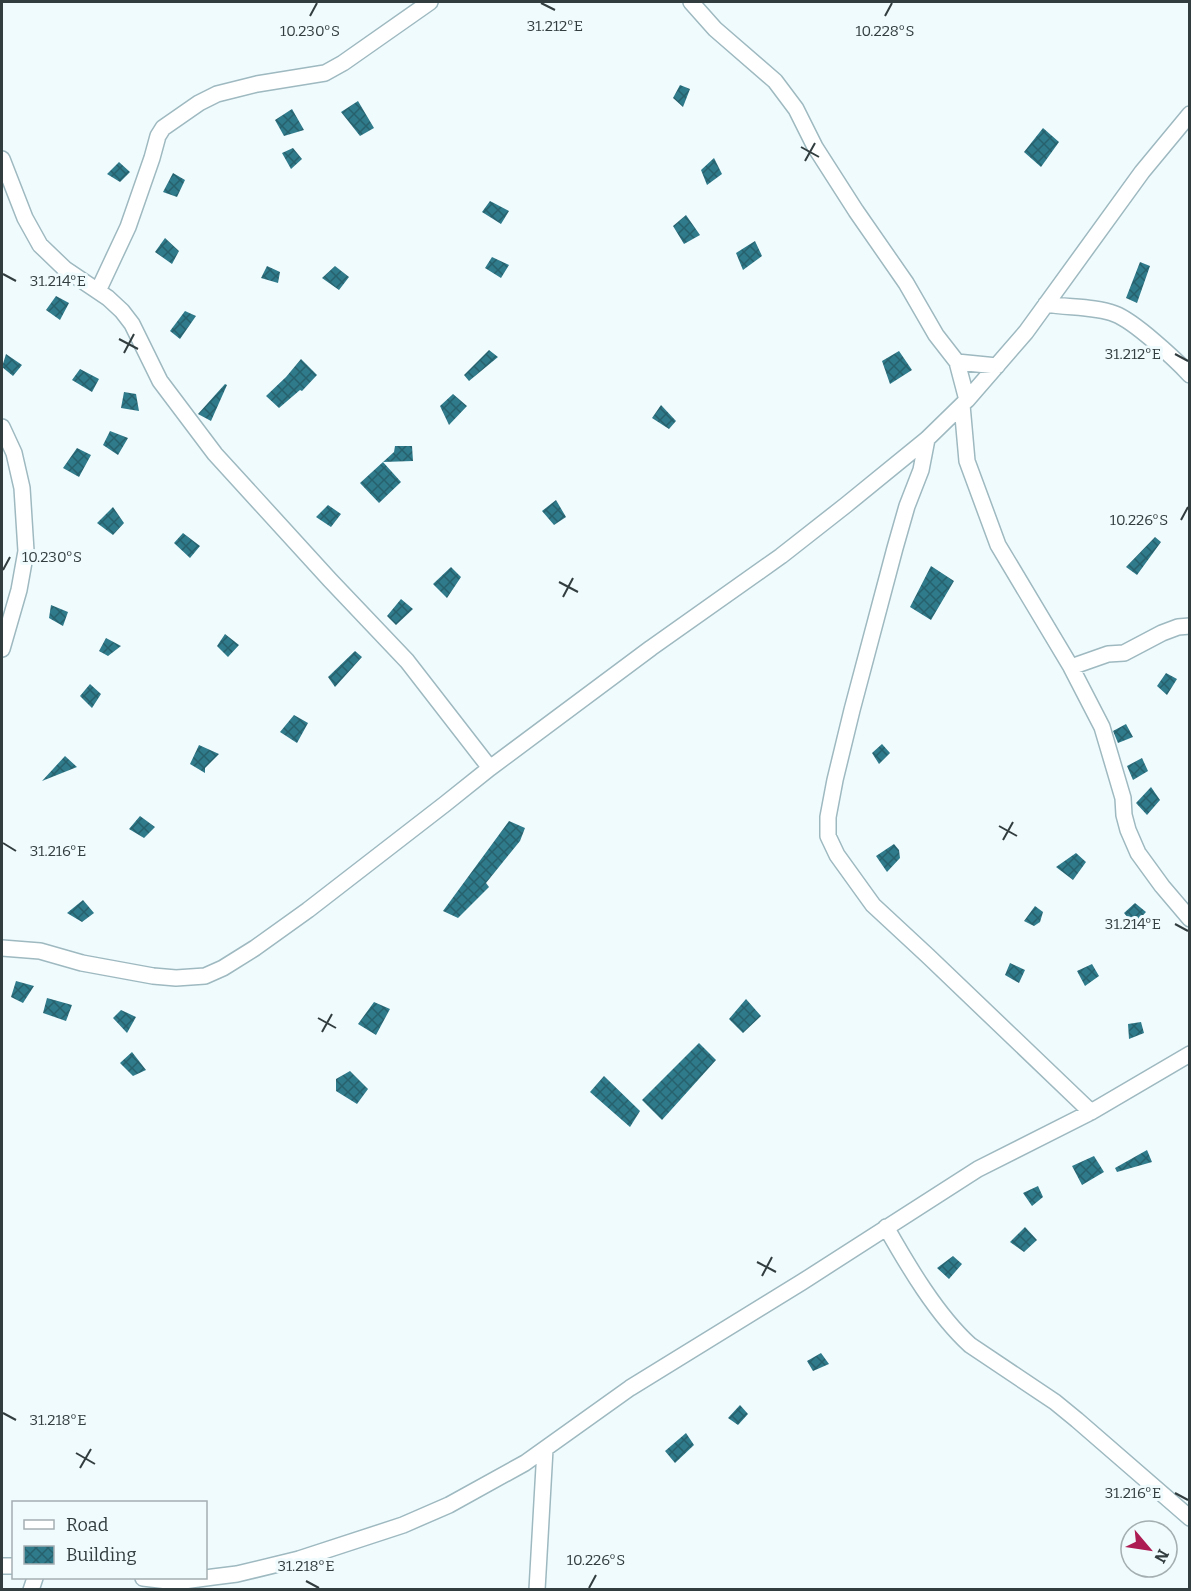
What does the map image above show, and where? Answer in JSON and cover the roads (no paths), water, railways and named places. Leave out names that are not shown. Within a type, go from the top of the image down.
[{"type":"street","points":[[98,291],[128,227],[158,136],[163,128],[199,103],[217,94],[257,84],[326,73],[430,2]]},
{"type":"street","points":[[690,2],[782,90],[796,109],[815,147],[856,211],[906,283],[936,335],[957,362],[964,402],[964,443],[967,461],[998,545],[1071,667],[1102,728],[1123,798],[1128,830],[1138,853],[1190,919]]},
{"type":"street","points":[[2,948],[40,951],[82,963],[153,976],[176,978],[205,976],[231,963],[290,922],[490,768],[651,648],[781,556],[927,439],[964,402],[1026,332],[1142,172],[1190,114]]},
{"type":"street","points":[[2,159],[25,218],[40,245],[65,269],[115,305],[132,324],[160,381],[215,454],[407,661],[490,768]]},
{"type":"street","points":[[1046,304],[1114,313],[1143,333],[1190,375]]},
{"type":"street","points":[[957,362],[997,366]]},
{"type":"street","points":[[2,427],[14,453],[22,488],[26,552],[19,590],[2,649]]},
{"type":"street","points":[[927,439],[921,470],[907,506],[895,548],[844,740],[828,817],[828,837],[837,855],[873,905],[1090,1112]]},
{"type":"street","points":[[1071,667],[1108,654],[1124,653],[1162,633],[1178,627],[1190,626]]},
{"type":"street","points":[[207,1578],[237,1574],[298,1559],[367,1538],[449,1505],[525,1463],[630,1388],[802,1282],[978,1169],[1090,1112],[1190,1054]]},
{"type":"street","points":[[886,1227],[909,1267],[958,1334],[970,1345],[1070,1414],[1190,1518]]},
{"type":"street","points":[[537,1590],[545,1449]]},
{"type":"street","points":[[150,1579],[176,1582],[199,1579]]}]
